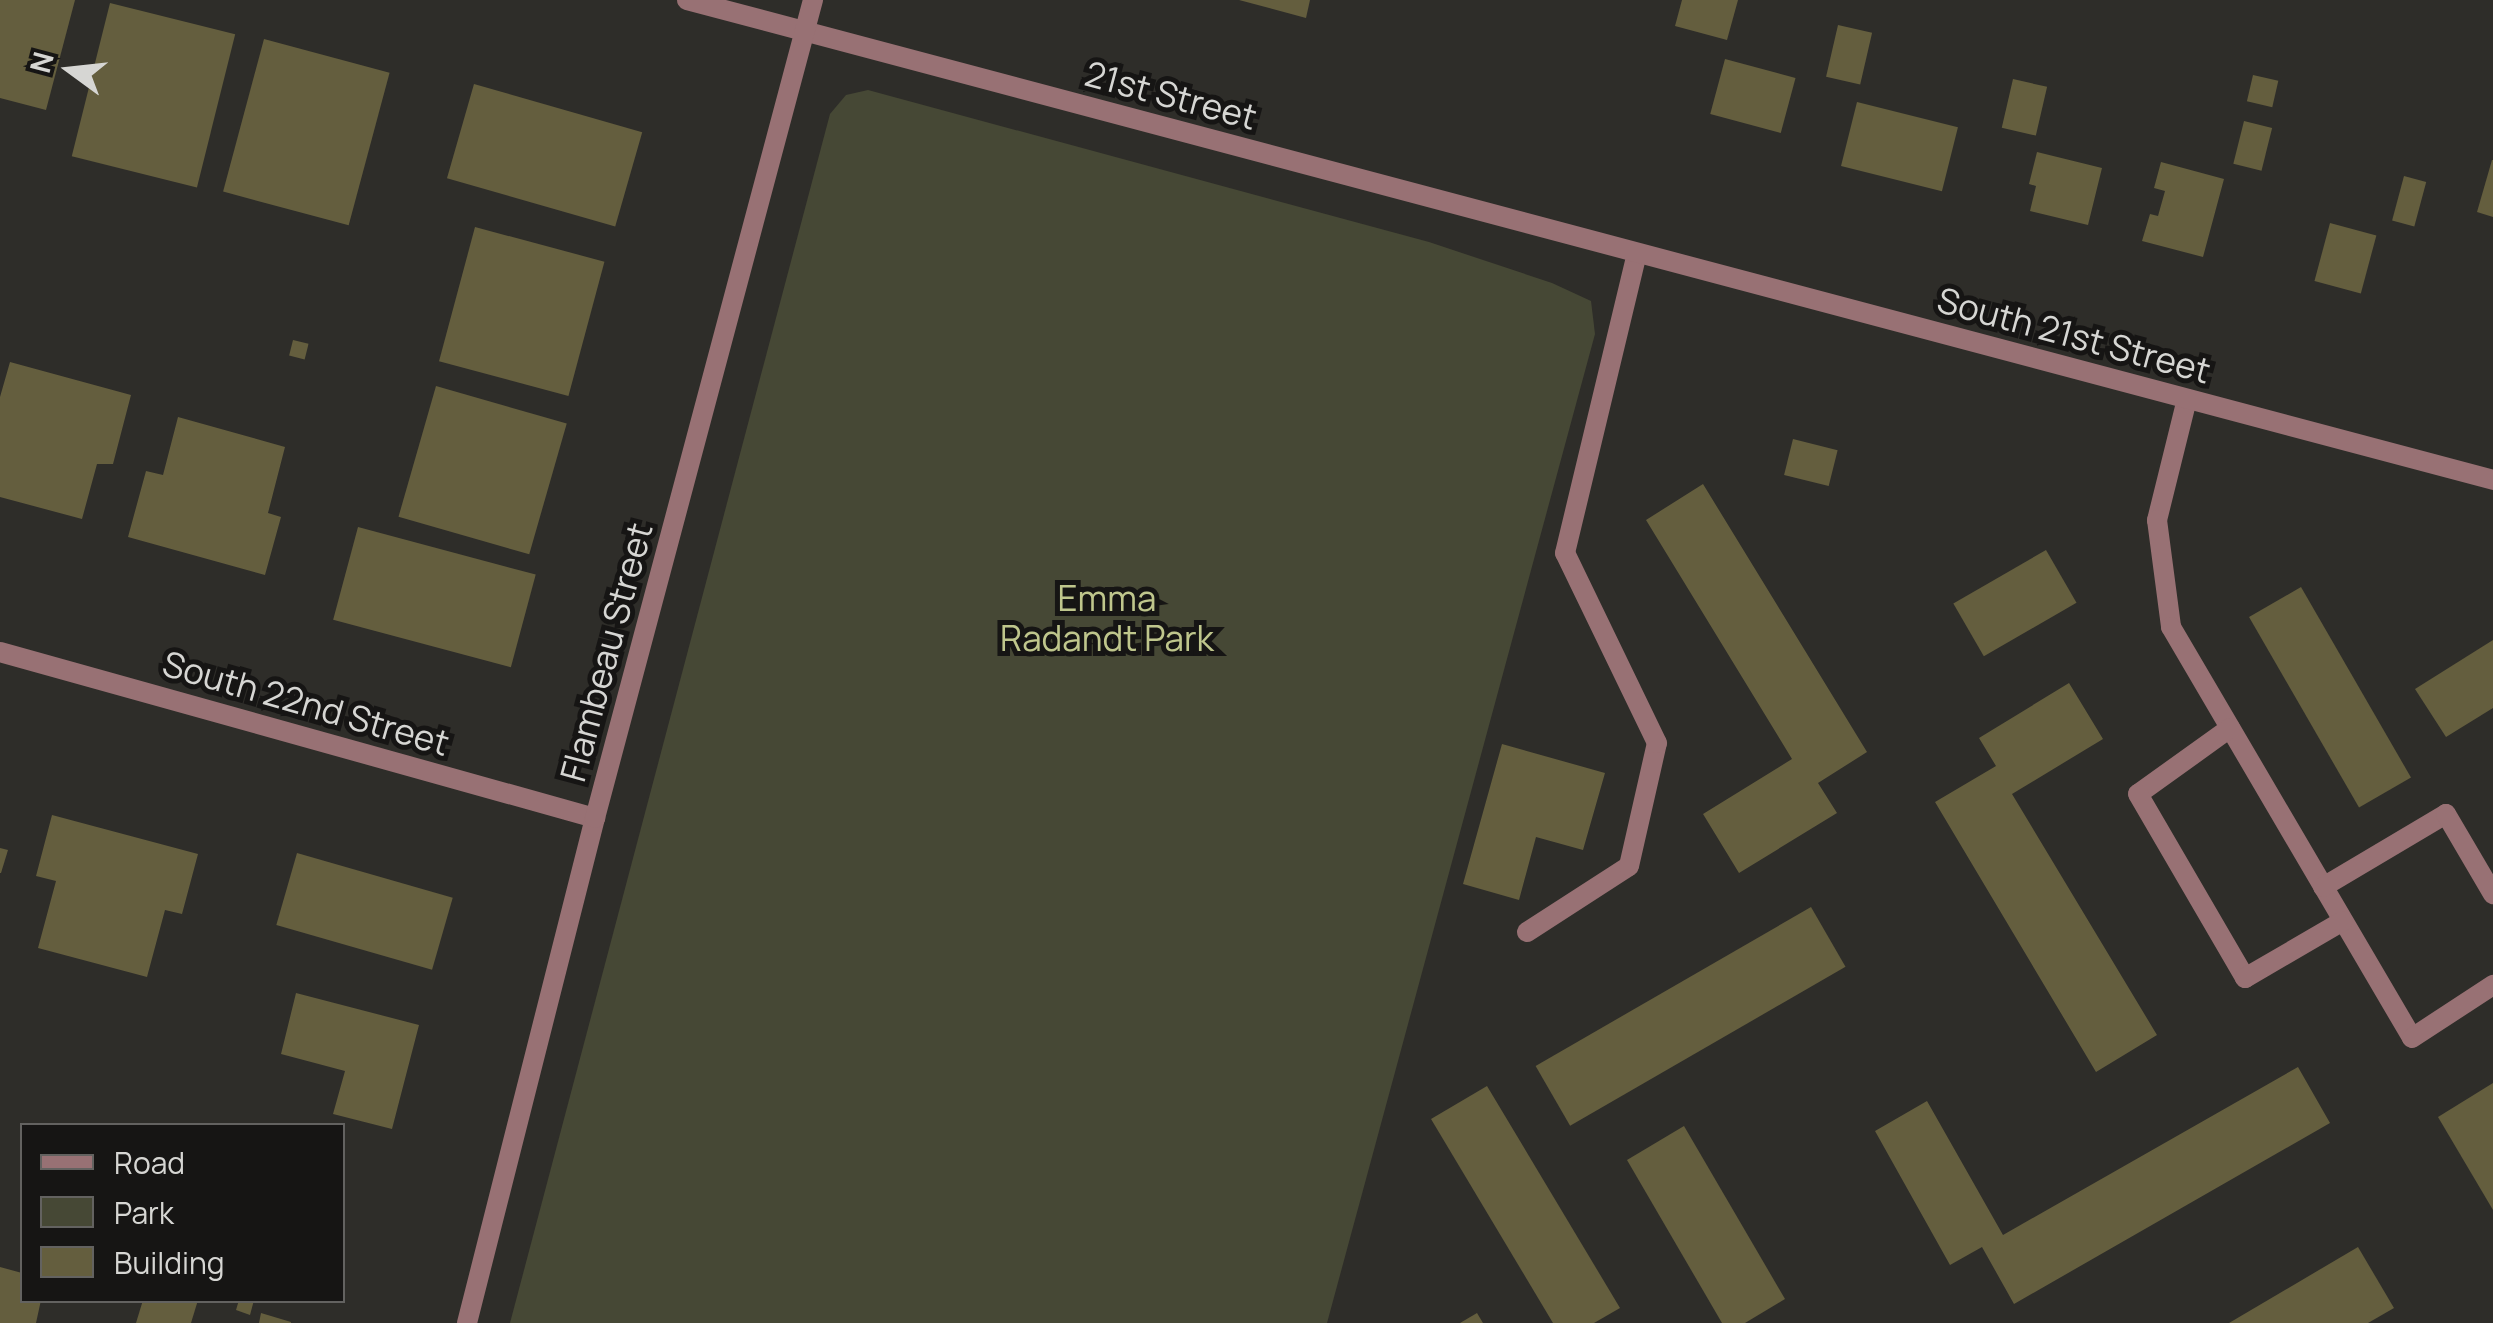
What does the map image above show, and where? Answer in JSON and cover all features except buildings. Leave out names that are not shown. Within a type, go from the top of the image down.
[{"type":"street","name":"21st Street","points":[[687,0],[1637,254]]},
{"type":"street","name":"Flambeau Street","points":[[467,1323],[813,0]]},
{"type":"street","name":"South 21st Street","points":[[1637,254],[2493,480]]},
{"type":"street","points":[[1526,932],[1629,866],[1657,743],[1565,553],[1637,254]]},
{"type":"street","points":[[2187,399],[2157,520],[2171,627],[2412,1038],[2493,985]]},
{"type":"street","name":"South 22nd Street","points":[[0,652],[596,818]]},
{"type":"street","points":[[2230,728],[2138,794],[2245,978],[2343,921]]},
{"type":"street","points":[[2323,888],[2446,814],[2493,894]]},
{"type":"green space","name":"Emma Radandt Park","points":[[868,90],[1429,242],[1552,283],[1591,301],[1595,334],[1327,1323],[510,1323],[830,114],[846,95]]}]
